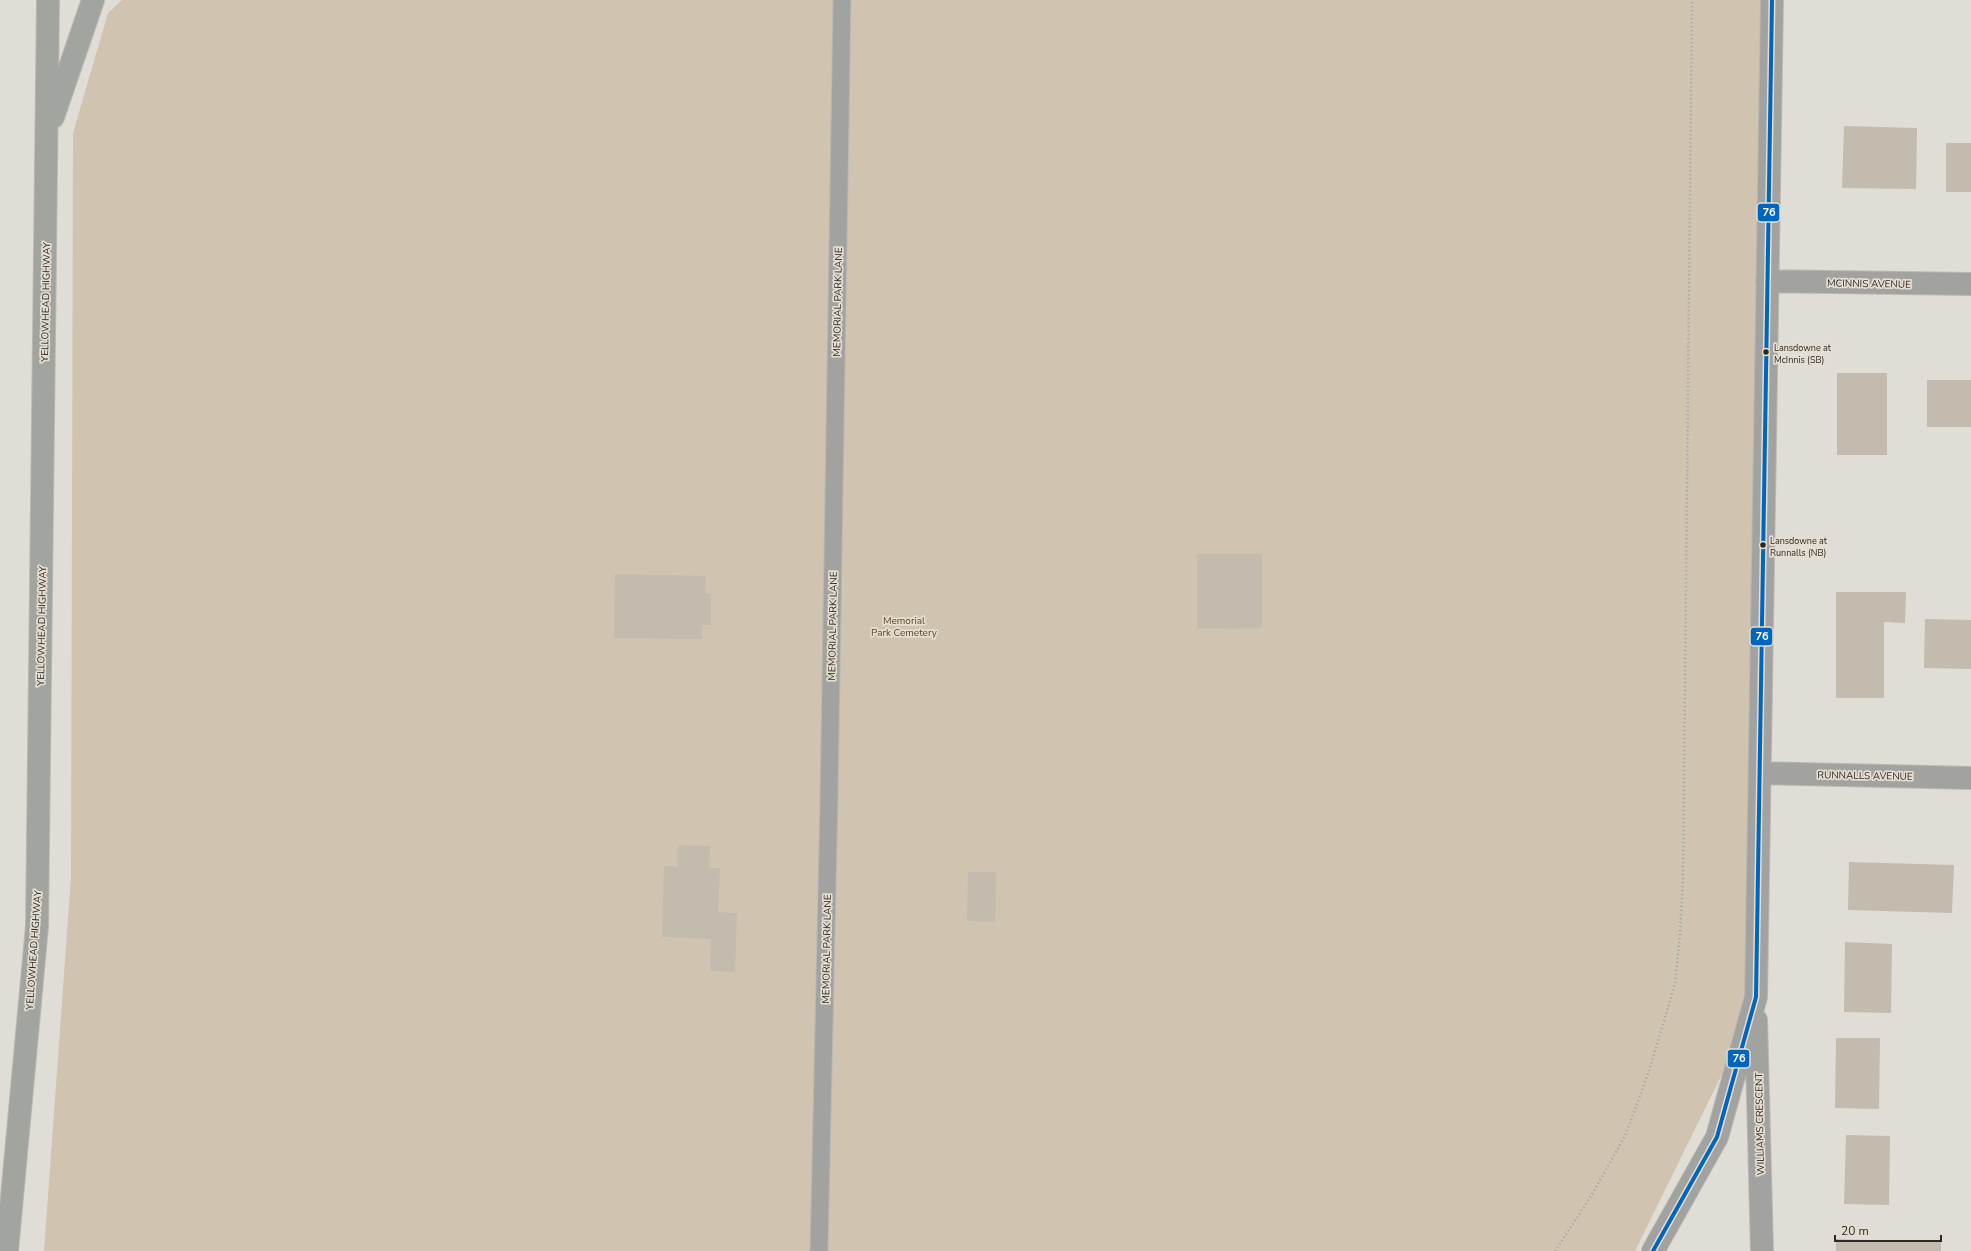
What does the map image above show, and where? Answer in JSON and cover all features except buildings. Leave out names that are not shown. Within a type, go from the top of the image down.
[{"type":"highway","name":"YELLOWHEAD HIGHWAY","points":[[7,1251],[37,926],[48,0]]},
{"type":"highway","points":[[47,133],[93,0]]},
{"type":"street","points":[[1653,1251],[1717,1138],[1756,997],[1772,0]]},
{"type":"street","name":"MCINNIS AVENUE","points":[[1767,281],[1971,284]]},
{"type":"street","name":"RUNNALLS AVENUE","points":[[1760,773],[1971,778]]},
{"type":"street","name":"WILLIAMS CRESCENT","points":[[1756,997],[1762,1251]]},
{"type":"lane","name":"MEMORIAL PARK LANE","points":[[819,1251],[829,799],[842,0]]},
{"type":"path","points":[[1555,1251],[1591,1196],[1625,1136],[1649,1071],[1675,984],[1680,935],[1684,856],[1692,0]]},
{"type":"green space","name":"Memorial Park Cemetery","points":[[122,0],[1764,0],[1763,991],[1635,1251],[44,1251],[71,877],[73,133],[108,13]]},
{"type":"transit line","name":"76","points":[[1653,1251],[1717,1137],[1756,997],[1772,0]]},
{"type":"place","name":"Lansdowne at McInnis (SB)","points":[[1766,352]]},
{"type":"place","name":"Lansdowne at Runnalls (NB)","points":[[1763,545]]}]
